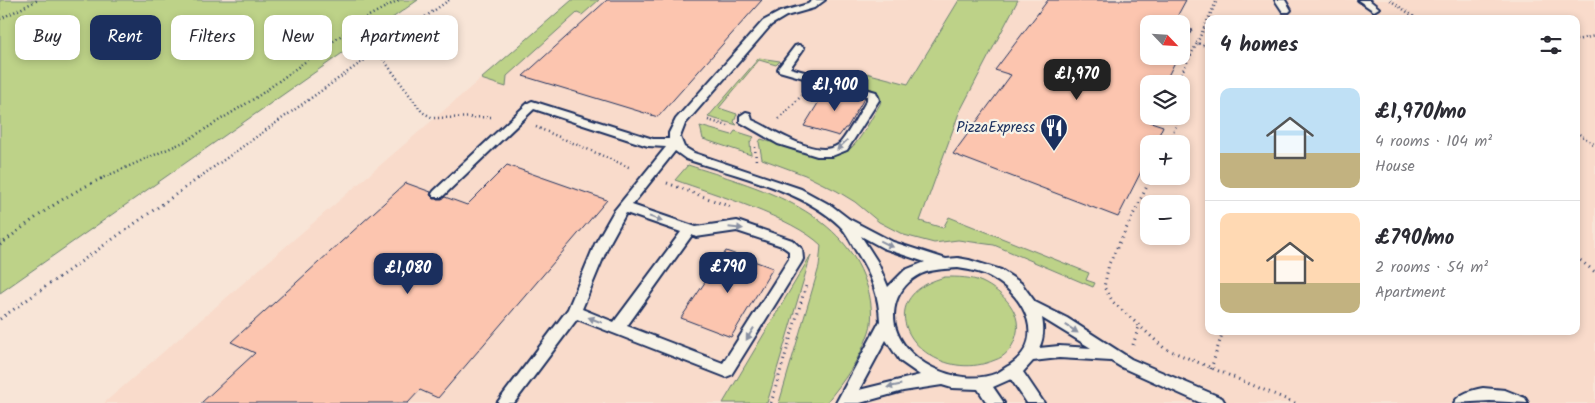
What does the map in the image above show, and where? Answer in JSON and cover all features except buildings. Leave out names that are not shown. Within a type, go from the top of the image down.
[{"type":"lane","points":[[820,0],[811,6],[783,14],[762,28],[680,122],[674,136],[675,143],[678,148],[690,156],[772,182],[797,192],[814,201],[844,222],[901,250],[946,264]]},
{"type":"lane","points":[[1280,0],[1286,10]]},
{"type":"lane","points":[[1363,0],[1374,8]]},
{"type":"lane","points":[[746,116],[746,122],[749,125],[764,129],[782,141],[817,152],[832,152],[843,147],[873,100],[872,94],[784,68],[799,48]]},
{"type":"lane","points":[[438,194],[532,105],[652,143],[675,143]]},
{"type":"lane","points":[[505,403],[574,312],[602,244],[623,207],[675,143]]},
{"type":"lane","points":[[574,312],[726,371],[793,265],[797,253],[787,243],[737,226],[696,232],[623,207]]},
{"type":"lane","points":[[844,222],[872,265],[880,281],[887,308]]},
{"type":"lane","points":[[617,329],[688,230]]},
{"type":"lane","points":[[844,403],[886,324],[887,308],[894,289],[903,279],[916,271],[936,264],[958,263],[980,267],[1001,276],[1018,290],[1031,306],[1036,323],[1036,340],[1030,355],[1014,371],[999,379],[982,383],[962,383],[942,379],[924,371],[906,358],[893,341],[886,324]]},
{"type":"lane","points":[[1031,306],[1062,322],[1111,355],[1217,403]]},
{"type":"lane","points":[[1030,355],[1059,352],[1111,355]]},
{"type":"lane","points":[[1014,371],[1036,403]]},
{"type":"lane","points":[[844,403],[881,389],[910,382],[942,379]]},
{"type":"lane","points":[[982,383],[996,403]]},
{"type":"lane","points":[[1462,403],[1471,396],[1484,394],[1499,396],[1520,403]]},
{"type":"path","points":[[0,20],[38,0]]},
{"type":"path","points":[[0,244],[53,204],[77,189],[186,141],[257,97],[365,18],[387,8],[398,0]]},
{"type":"path","points":[[0,320],[449,0]]},
{"type":"path","points":[[1210,15],[1217,0]]},
{"type":"path","points":[[1390,0],[1411,15]]},
{"type":"path","points":[[1181,75],[1205,26]]},
{"type":"path","points":[[1580,39],[1595,36]]},
{"type":"path","points":[[1197,43],[1205,46]]},
{"type":"path","points":[[774,122],[780,119],[788,108],[796,104],[809,86]]},
{"type":"path","points":[[1580,135],[1595,145]]},
{"type":"path","points":[[1148,185],[1110,264],[1104,287],[1113,302],[1164,348],[1295,403]]},
{"type":"path","points":[[1580,260],[1595,272]]},
{"type":"path","points":[[1211,369],[1222,335]]},
{"type":"shaded area","points":[[572,0],[1595,0],[1595,403],[104,403]]},
{"type":"green space","points":[[0,0],[418,0],[397,15],[342,15],[342,53],[0,293]]},
{"type":"green space","points":[[572,0],[599,0],[582,15],[577,13],[507,76],[506,87],[481,79]]},
{"type":"green space","points":[[959,0],[1018,0],[959,113],[920,221],[943,228],[949,217],[1089,273],[1086,280],[1095,283],[1093,287],[994,245],[958,240],[934,243],[904,235],[879,222],[855,202],[837,191],[805,175],[762,159],[759,142],[761,139],[818,156],[841,154],[850,149],[870,122],[881,102],[880,97],[872,89],[813,73],[815,70],[859,82],[866,73],[908,84]]},
{"type":"green space","points":[[759,58],[780,61],[776,65],[759,60],[719,108],[737,114],[734,122],[737,125],[708,117]]},
{"type":"green space","points":[[700,126],[732,135],[735,131],[754,137],[750,142],[751,155],[703,139]]},
{"type":"green space","points":[[688,165],[768,192],[793,204],[817,219],[837,236],[854,257],[869,294],[872,314],[871,327],[856,361],[826,403],[779,403],[819,267],[821,245],[791,225],[752,207],[675,180]]},
{"type":"green space","points":[[811,255],[767,403],[723,403]]},
{"type":"green space","points":[[945,277],[978,280],[990,286],[1010,305],[1017,321],[1017,330],[1012,346],[1002,357],[970,366],[946,362],[926,353],[912,338],[905,321],[907,304],[920,288]]},
{"type":"place","name":"PizzaExpress","points":[[1054,152]]}]
